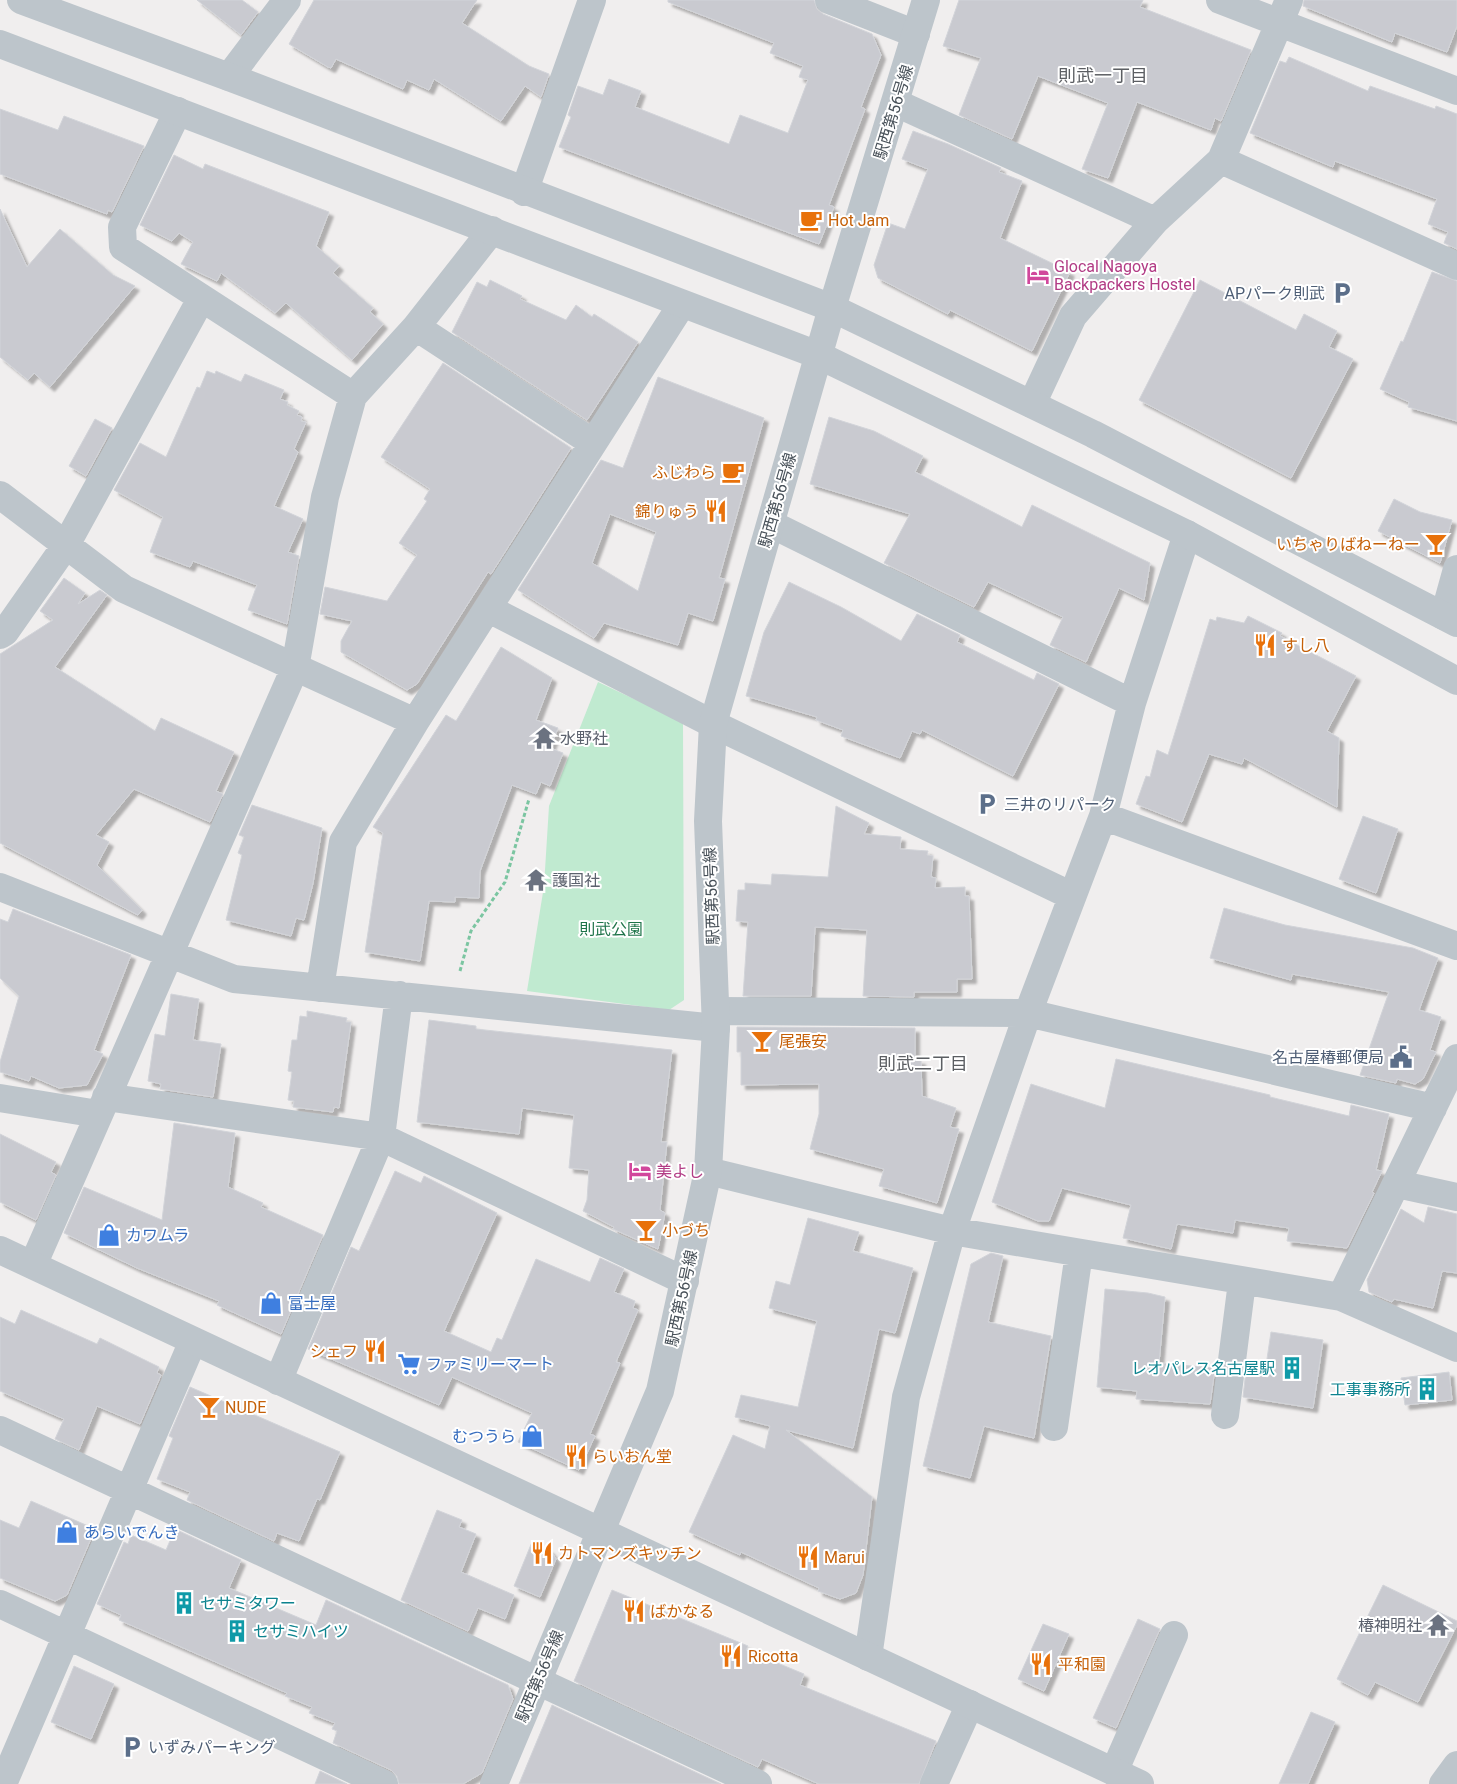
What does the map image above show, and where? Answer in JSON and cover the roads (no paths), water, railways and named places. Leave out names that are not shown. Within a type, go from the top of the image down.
[{"type":"street","points":[[21,0],[229,77],[524,192],[832,308],[1032,404],[1450,620],[1457,569]]},
{"type":"street","points":[[524,192],[592,0]]},
{"type":"street","points":[[829,0],[916,34]]},
{"type":"street","name":"駅西第56号線","points":[[494,1784],[660,1391],[708,1171],[716,1019],[708,821],[713,724],[818,355],[926,0]]},
{"type":"street","points":[[1220,0],[1284,11],[1457,91]]},
{"type":"street","points":[[229,77],[278,3]]},
{"type":"street","points":[[1032,404],[1073,316],[1155,221],[1221,160],[1284,11]]},
{"type":"street","points":[[0,44],[818,355],[1187,534],[1457,681]]},
{"type":"street","points":[[896,103],[1155,221]]},
{"type":"street","points":[[178,111],[122,227],[122,247],[352,396]]},
{"type":"street","points":[[1221,160],[1457,266]]},
{"type":"street","points":[[33,1265],[295,668],[325,497],[352,396],[416,327],[492,230]]},
{"type":"street","points":[[0,635],[5,632],[66,545],[201,299]]},
{"type":"street","points":[[320,988],[344,842],[415,722],[489,609],[682,304]]},
{"type":"street","points":[[416,327],[593,443]]},
{"type":"street","points":[[0,496],[124,589],[415,722]]},
{"type":"street","points":[[771,524],[1132,703]]},
{"type":"street","points":[[868,1657],[906,1397],[952,1231],[1028,1013],[1102,816],[1132,703],[1187,534]]},
{"type":"street","points":[[489,609],[713,724],[1072,896]]},
{"type":"street","points":[[1102,816],[1457,946]]},
{"type":"street","points":[[0,887],[234,979],[453,1001],[716,1019],[1028,1013],[1433,1108]]},
{"type":"street","points":[[278,1381],[381,1137],[399,995]]},
{"type":"street","points":[[1342,1298],[1457,1058]]},
{"type":"street","points":[[0,1098],[102,1105],[381,1137],[685,1281]]},
{"type":"street","points":[[708,1171],[952,1231],[1342,1298],[1457,1348]]},
{"type":"street","points":[[1397,1184],[1457,1197]]},
{"type":"street","points":[[0,1250],[1140,1784]]},
{"type":"street","points":[[1054,1427],[1080,1253]]},
{"type":"street","points":[[1225,1415],[1242,1282]]},
{"type":"street","points":[[3,1784],[193,1341]]},
{"type":"street","points":[[0,1430],[758,1784]]},
{"type":"street","points":[[0,1604],[384,1784]]},
{"type":"street","points":[[1114,1772],[1174,1635]]},
{"type":"street","points":[[934,1784],[970,1704]]},
{"type":"street","points":[[1443,1784],[1457,1765]]},
{"type":"place","name":"Hot Jam","points":[[811,220]]},
{"type":"place","name":"Glocal Nagoya Backpackers Hostel","points":[[1038,275]]},
{"type":"place","name":"APパーク則武","points":[[1342,293]]},
{"type":"place","name":"ふじわら","points":[[733,472]]},
{"type":"place","name":"錦りゅう","points":[[716,511]]},
{"type":"place","name":"いちゃりばねーねー","points":[[1436,544]]},
{"type":"place","name":"すし八","points":[[1265,645]]},
{"type":"place","name":"水野社","points":[[544,738]]},
{"type":"place","name":"三井のリパーク","points":[[987,804]]},
{"type":"place","name":"護国社","points":[[536,880]]},
{"type":"place","name":"尾張安","points":[[762,1041]]},
{"type":"place","name":"名古屋椿郵便局","points":[[1401,1057]]},
{"type":"place","name":"美よし","points":[[640,1171]]},
{"type":"place","name":"小づち","points":[[646,1230]]},
{"type":"place","name":"カワムラ","points":[[109,1235]]},
{"type":"place","name":"富士屋","points":[[271,1303]]},
{"type":"place","name":"シェフ","points":[[375,1351]]},
{"type":"place","name":"ファミリーマート","points":[[409,1364]]},
{"type":"place","name":"レオパレス名古屋駅","points":[[1292,1368]]},
{"type":"place","name":"工事事務所","points":[[1427,1389]]},
{"type":"place","name":"NUDE","points":[[209,1407]]},
{"type":"place","name":"むつうら","points":[[532,1436]]},
{"type":"place","name":"らいおん堂","points":[[576,1456]]},
{"type":"place","name":"あらいでんき","points":[[67,1532]]},
{"type":"place","name":"カトマンズキッチン","points":[[542,1553]]},
{"type":"place","name":"Marui","points":[[808,1557]]},
{"type":"place","name":"セサミタワー","points":[[184,1603]]},
{"type":"place","name":"ばかなる","points":[[634,1611]]},
{"type":"place","name":"椿神明社","points":[[1438,1625]]},
{"type":"place","name":"セサミハイツ","points":[[237,1631]]},
{"type":"place","name":"Ricotta","points":[[731,1656]]},
{"type":"place","name":"平和園","points":[[1041,1664]]},
{"type":"place","name":"いずみパーキング","points":[[132,1747]]},
{"type":"district","name":"則武一丁目","points":[[1103,76]]},
{"type":"district","name":"則武二丁目","points":[[923,1064]]},
{"type":"park label","name":"則武公園","points":[[611,929]]}]
